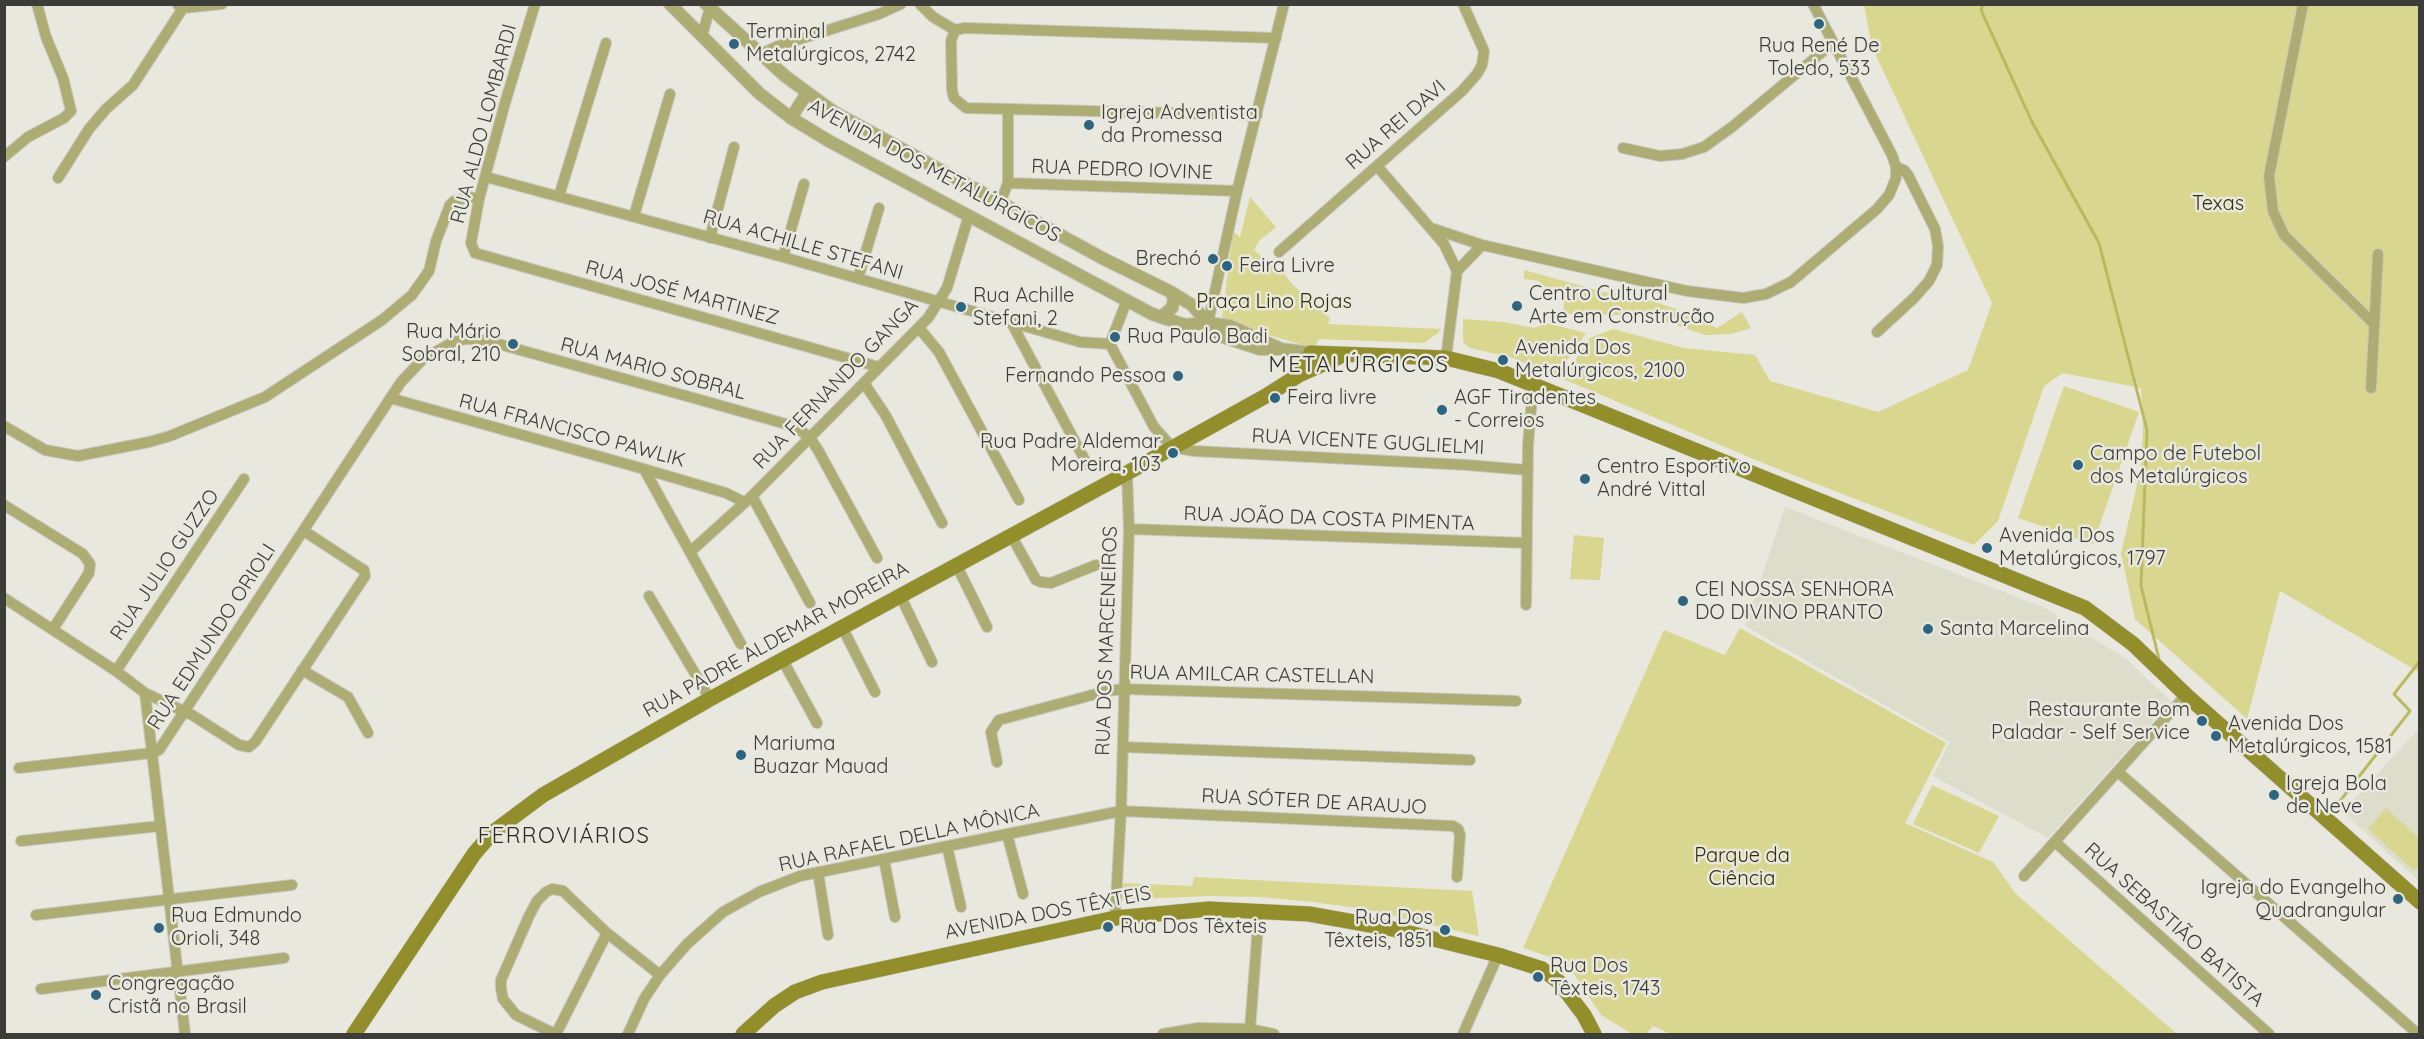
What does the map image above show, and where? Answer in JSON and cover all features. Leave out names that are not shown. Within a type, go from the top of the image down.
[{"type":"main road","name":"AVENIDA DOS METALÚRGICOS","points":[[1311,353],[1342,356],[1446,358],[1499,371],[2085,608],[2133,644],[2186,695],[2420,902]]},
{"type":"main road","name":"RUA PADRE ALDEMAR MOREIRA","points":[[1299,375],[1311,353]]},
{"type":"main road","name":"RUA PADRE ALDEMAR MOREIRA","points":[[354,1035],[461,872],[492,833],[543,795],[782,659],[1127,473],[1299,375],[1342,356]]},
{"type":"main road","name":"AVENIDA DOS TÊXTEIS","points":[[743,1035],[774,1006],[795,993],[822,982],[1115,918],[1209,909],[1309,914],[1393,929],[1498,955],[1542,969],[1559,982],[1584,1015],[1594,1035]]},
{"type":"street","points":[[4,157],[28,137],[64,118],[71,111],[63,78],[46,37],[37,4]]},
{"type":"street","points":[[57,178],[89,129],[133,85],[181,6],[222,4]]},
{"type":"street","name":"RUA ALDO LOMBARDI","points":[[475,253],[471,243],[479,199],[535,4]]},
{"type":"street","name":"AVENIDA DOS METALÚRGICOS","points":[[670,4],[760,94],[791,118],[969,215],[1161,317],[1185,325],[1208,323],[1230,326],[1281,349],[1311,353]]},
{"type":"street","points":[[760,54],[778,46],[879,14],[901,4]]},
{"type":"street","points":[[920,4],[953,35],[952,90],[954,98],[966,108],[1257,116]]},
{"type":"street","points":[[1208,323],[1237,191],[1284,4]]},
{"type":"street","name":"RUA REI DAVI","points":[[1279,252],[1462,92],[1482,65],[1484,51],[1463,4]]},
{"type":"street","points":[[1433,229],[1482,245],[1687,291],[1743,298],[1766,294],[1791,282],[1877,209],[1893,187],[1896,178],[1896,167],[1892,155],[1813,4]]},
{"type":"street","points":[[2303,4],[2269,176],[2273,210],[2284,235],[2374,324]]},
{"type":"street","points":[[702,36],[709,6]]},
{"type":"street","name":"AVENIDA DOS METALÚRGICOS","points":[[709,6],[760,54],[834,112],[1104,259],[1171,292],[1192,305],[1208,323]]},
{"type":"street","points":[[953,35],[965,28],[1276,38]]},
{"type":"street","points":[[559,196],[606,43]]},
{"type":"street","points":[[1623,148],[1660,156],[1682,154],[1704,147],[1732,127],[1833,43]]},
{"type":"street","points":[[791,118],[807,93]]},
{"type":"street","points":[[634,216],[670,94]]},
{"type":"street","name":"RUA PEDRO IOVINE","points":[[1008,109],[1008,183],[1237,191]]},
{"type":"street","points":[[710,238],[734,147]]},
{"type":"street","points":[[1377,166],[1433,229],[1444,244],[1457,271],[1446,358]]},
{"type":"street","points":[[1877,332],[1914,298],[1929,281],[1937,265],[1938,246],[1935,229],[1908,175],[1904,170],[1896,167]]},
{"type":"street","name":"RUA ACHILLE STEFANI","points":[[486,177],[783,257],[1090,344],[1110,344]]},
{"type":"street","points":[[1000,203],[1008,183]]},
{"type":"street","points":[[783,257],[804,184]]},
{"type":"street","points":[[4,426],[45,450],[78,456],[170,436],[265,397],[372,327],[412,295],[429,271],[436,241],[450,205],[454,201],[470,197],[479,199]]},
{"type":"street","points":[[858,278],[879,208]]},
{"type":"street","name":"RUA FERNANDO GANGA","points":[[690,552],[748,499],[919,328],[947,288],[969,215]]},
{"type":"street","points":[[1457,271],[1482,245]]},
{"type":"street","name":"RUA JOSÉ MARTINEZ","points":[[475,253],[879,366]]},
{"type":"street","points":[[2371,388],[2378,254]]},
{"type":"street","points":[[1161,317],[1172,308],[1174,299],[1171,292]]},
{"type":"street","points":[[1127,300],[1110,344],[1154,427],[1172,447]]},
{"type":"street","points":[[1011,322],[1087,464]]},
{"type":"street","points":[[919,328],[939,352],[1019,500]]},
{"type":"street","name":"RUA EDMUNDO ORIOLI","points":[[185,1035],[152,753],[159,750],[166,742],[411,369],[453,342],[466,339],[484,340]]},
{"type":"street","name":"RUA MARIO SOBRAL","points":[[484,340],[786,424],[800,430],[810,438]]},
{"type":"street","points":[[864,382],[886,416],[942,523]]},
{"type":"street","points":[[1526,604],[1527,470],[1533,386]]},
{"type":"street","name":"RUA FRANCISCO PAWLIK","points":[[390,398],[748,499]]},
{"type":"street","points":[[810,438],[877,558]]},
{"type":"street","name":"RUA VICENTE GUGLIELMI","points":[[1172,447],[1194,451],[1527,470]]},
{"type":"street","points":[[644,469],[741,644]]},
{"type":"street","name":"RUA DOS MARCENEIROS","points":[[1115,918],[1121,811],[1130,529],[1127,473]]},
{"type":"street","name":"RUA JULIO GUZZO","points":[[116,671],[244,479]]},
{"type":"street","points":[[748,499],[810,603]]},
{"type":"street","points":[[4,505],[83,554],[90,564],[89,573],[53,629]]},
{"type":"street","name":"RUA JOÃO DA COSTA PIMENTA","points":[[1130,529],[1527,543]]},
{"type":"street","points":[[4,598],[116,671],[145,693],[186,711],[238,745],[249,747],[255,742],[365,576],[364,570],[304,531]]},
{"type":"street","points":[[1011,535],[1036,580],[1041,582],[1051,583],[1096,565]]},
{"type":"street","points":[[956,564],[987,627]]},
{"type":"street","points":[[900,595],[932,662]]},
{"type":"street","points":[[649,596],[710,699]]},
{"type":"street","points":[[842,627],[875,692]]},
{"type":"street","points":[[782,659],[817,723]]},
{"type":"street","points":[[302,670],[348,697],[368,733]]},
{"type":"street","name":"RUA AMILCAR CASTELLAN","points":[[997,762],[991,732],[999,720],[1084,697],[1124,689],[1516,701]]},
{"type":"street","points":[[18,768],[152,753],[145,693]]},
{"type":"street","points":[[2024,876],[2186,695]]},
{"type":"street","points":[[1123,747],[1470,760]]},
{"type":"street","points":[[2118,772],[2418,1035]]},
{"type":"street","name":"RUA RAFAEL DELLA MÔNICA","points":[[628,1035],[644,999],[660,975],[687,944],[723,912],[759,892],[800,876],[1121,811]]},
{"type":"street","name":"RUA SÓTER DE ARAUJO","points":[[1121,811],[1453,826],[1458,829],[1460,835],[1457,876]]},
{"type":"street","points":[[21,841],[160,826]]},
{"type":"street","points":[[1007,834],[1023,894]]},
{"type":"street","name":"RUA SEBASTIÃO BATISTA","points":[[2055,842],[2269,1035]]},
{"type":"street","points":[[947,846],[961,907]]},
{"type":"street","points":[[885,859],[895,917]]},
{"type":"street","points":[[818,872],[828,934]]},
{"type":"street","points":[[36,915],[292,885]]},
{"type":"street","points":[[607,933],[556,1035],[516,1015],[503,999],[501,980],[529,916],[541,897],[552,889],[558,889],[569,895],[607,933],[660,975]]},
{"type":"street","points":[[1250,1029],[1259,912]]},
{"type":"street","points":[[1463,1035],[1498,955]]},
{"type":"street","points":[[41,989],[285,958]]},
{"type":"street","points":[[1163,1035],[1198,1028],[1250,1029],[1274,1035]]},
{"type":"shaded area","points":[[1785,507],[2045,608],[2126,659],[2171,701],[2048,838],[1931,775],[1933,776],[1950,742],[1745,626]]},
{"type":"shaded area","points":[[2419,728],[2419,881],[2343,812]]},
{"type":"green space","name":"Texas","points":[[1864,5],[2419,5],[2419,672],[2280,591],[2247,719],[2135,619],[2121,553],[2141,468],[2143,430],[2141,388],[2063,373],[2044,386],[1998,521],[1974,545],[1768,465],[1563,379],[1590,338],[1613,329],[1684,348],[1755,355],[1770,381],[1878,412],[1968,370],[1992,303],[1872,47]]},
{"type":"green space","name":"Praça Lino Rojas","points":[[1250,197],[1276,227],[1259,241],[1254,250],[1280,273],[1282,271],[1294,286],[1330,318],[1328,324],[1441,329],[1424,343],[1319,339],[1314,348],[1247,329],[1222,317],[1233,231],[1240,237]]},
{"type":"green space","points":[[1524,270],[1604,292],[1643,298],[1679,310],[1717,328],[1742,312],[1751,328],[1731,334],[1705,335],[1661,320],[1619,315],[1563,314],[1564,303],[1561,289],[1542,286],[1539,281],[1524,279]]},
{"type":"green space","points":[[1463,319],[1504,322],[1534,328],[1546,323],[1586,333],[1556,377],[1513,358],[1470,348],[1463,342]]},
{"type":"green space","name":"Campo de Futebol dos Metalúrgicos","points":[[2064,386],[2139,412],[2093,544],[2018,518]]},
{"type":"green space","points":[[1574,535],[1604,538],[1600,580],[1570,579]]},
{"type":"green space","name":"Parque da Ciência","points":[[1740,628],[1946,743],[1905,823],[1993,862],[2016,894],[2177,1034],[1671,1034],[1653,1026],[1646,1034],[1632,1034],[1601,1015],[1566,962],[1523,948],[1664,630],[1725,655]]},
{"type":"green space","points":[[1932,785],[1999,816],[1979,853],[1913,824]]},
{"type":"green space","points":[[2386,808],[2419,838],[2419,866],[2414,871],[2368,829]]},
{"type":"green space","points":[[1194,877],[1472,891],[1479,936],[1364,909],[1313,902],[1261,897],[1209,896],[1117,900],[1121,883],[1192,886]]},
{"type":"waterway","points":[[1983,4],[1981,10],[2032,122],[2099,243],[2147,430],[2141,586],[2159,659]]},
{"type":"waterway","points":[[2333,810],[2410,711],[2394,694],[2420,661]]},
{"type":"place","name":"Rua René De Toledo, 533","points":[[1819,24]]},
{"type":"place","name":"Terminal Metalúrgicos, 2742","points":[[734,44]]},
{"type":"place","name":"Igreja Adventista da Promessa","points":[[1089,125]]},
{"type":"place","name":"Brechó","points":[[1213,259]]},
{"type":"place","name":"Feira Livre","points":[[1227,266]]},
{"type":"place","name":"Centro Cultural Arte em Construção","points":[[1517,306]]},
{"type":"place","name":"Rua Achille Stefani, 2","points":[[961,307]]},
{"type":"place","name":"Rua Paulo Badi","points":[[1115,337]]},
{"type":"place","name":"Rua Mário Sobral, 210","points":[[513,344]]},
{"type":"place","name":"Avenida Dos Metalúrgicos, 2100","points":[[1503,360]]},
{"type":"place","name":"Fernando Pessoa","points":[[1178,376]]},
{"type":"place","name":"Feira livre","points":[[1275,398]]},
{"type":"place","name":"AGF Tiradentes - Correios","points":[[1442,410]]},
{"type":"place","name":"Rua Padre Aldemar Moreira, 103","points":[[1173,453]]},
{"type":"place","name":"Campo de Futebol dos Metalúrgicos","points":[[2078,465]]},
{"type":"place","name":"Centro Esportivo André Vittal","points":[[1585,479]]},
{"type":"place","name":"Avenida Dos Metalúrgicos, 1797","points":[[1987,548]]},
{"type":"place","name":"CEI NOSSA SENHORA DO DIVINO PRANTO","points":[[1683,601]]},
{"type":"place","name":"Santa Marcelina","points":[[1928,629]]},
{"type":"place","name":"Restaurante Bom Paladar - Self Service","points":[[2202,721]]},
{"type":"place","name":"Avenida Dos Metalúrgicos, 1581","points":[[2216,736]]},
{"type":"place","name":"Mariuma Buazar Mauad","points":[[741,755]]},
{"type":"place","name":"Igreja Bola de Neve","points":[[2274,795]]},
{"type":"place","name":"Igreja do Evangelho Quadrangular","points":[[2398,899]]},
{"type":"place","name":"Rua Dos Têxteis","points":[[1108,927]]},
{"type":"place","name":"Rua Edmundo Orioli, 348","points":[[159,928]]},
{"type":"place","name":"Rua Dos Têxteis, 1851","points":[[1445,930]]},
{"type":"place","name":"Rua Dos Têxteis, 1743","points":[[1538,977]]},
{"type":"place","name":"Congregação Cristã no Brasil","points":[[96,995]]},
{"type":"district","name":"METALÚRGICOS","points":[[1359,365]]},
{"type":"district","name":"FERROVIÁRIOS","points":[[564,836]]}]
